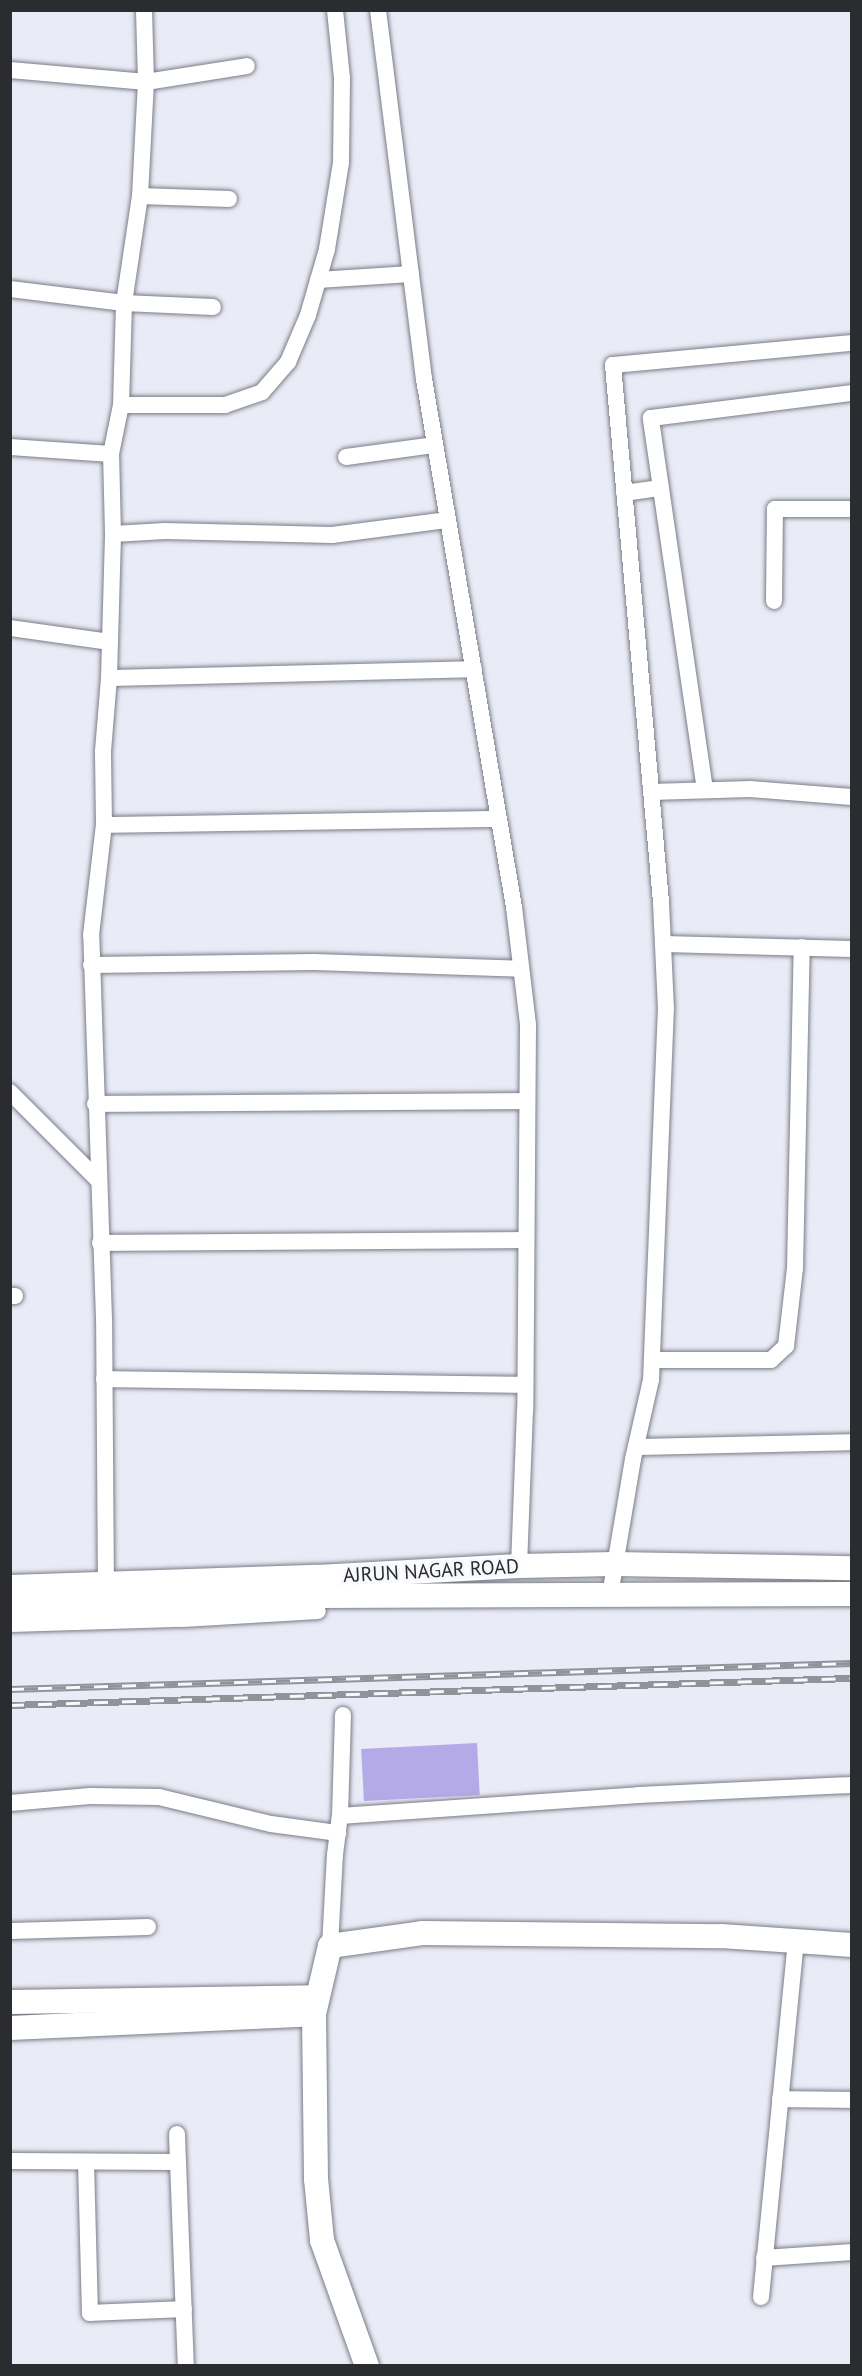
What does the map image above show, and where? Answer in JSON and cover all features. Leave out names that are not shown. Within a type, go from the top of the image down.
[{"type":"street","points":[[106,1593],[104,1379],[91,934],[104,825],[103,751],[109,678],[112,534],[111,454],[121,405],[124,303],[140,196],[146,82],[144,10]]},
{"type":"street","points":[[121,405],[225,405],[262,392],[288,362],[327,249],[341,163],[342,78],[335,10]]},
{"type":"street","points":[[378,10],[435,445],[499,819],[528,1025],[525,1384],[519,1566]]},
{"type":"street","points":[[10,70],[146,82],[247,66]]},
{"type":"street","points":[[140,196],[229,199]]},
{"type":"street","points":[[318,280],[411,274]]},
{"type":"street","points":[[10,289],[124,303],[213,307]]},
{"type":"street","points":[[610,1595],[636,1447],[651,1380],[663,1136],[666,1009],[651,792],[612,365],[852,343]]},
{"type":"street","points":[[705,790],[651,418],[852,393]]},
{"type":"street","points":[[346,457],[435,445]]},
{"type":"street","points":[[10,447],[111,454]]},
{"type":"street","points":[[624,493],[661,488]]},
{"type":"street","points":[[774,601],[775,509],[852,509]]},
{"type":"street","points":[[112,534],[165,531],[332,535],[448,520]]},
{"type":"street","points":[[10,628],[109,642]]},
{"type":"street","points":[[109,678],[474,669]]},
{"type":"street","points":[[651,792],[750,789],[852,797]]},
{"type":"street","points":[[104,825],[499,819]]},
{"type":"street","points":[[663,944],[852,949]]},
{"type":"street","points":[[652,1360],[771,1359],[786,1346],[795,1268],[802,947]]},
{"type":"street","points":[[91,965],[314,963],[521,969]]},
{"type":"street","points":[[10,1092],[97,1179]]},
{"type":"street","points":[[95,1104],[526,1101]]},
{"type":"street","points":[[100,1243],[525,1240]]},
{"type":"street","points":[[104,1379],[525,1384]]},
{"type":"street","points":[[636,1447],[852,1442]]},
{"type":"street","name":"AJRUN NAGAR ROAD","points":[[10,1607],[106,1593],[317,1577],[519,1566],[614,1564],[852,1568]]},
{"type":"street","points":[[10,1624],[318,1615],[317,1577]]},
{"type":"street","name":"AJRUN NAGAR ROAD","points":[[10,1587],[106,1593],[318,1596],[852,1594]]},
{"type":"street","points":[[343,1714],[339,1825],[330,1946],[316,2005],[316,2179],[322,2240],[367,2366]]},
{"type":"street","points":[[10,1803],[90,1796],[159,1797],[271,1824],[339,1825],[638,1795],[852,1785]]},
{"type":"street","points":[[10,1931],[148,1927]]},
{"type":"street","points":[[330,1946],[422,1933],[710,1936],[852,1945]]},
{"type":"street","points":[[761,2297],[796,1941]]},
{"type":"street","points":[[10,2002],[316,2005]]},
{"type":"street","points":[[10,2028],[316,2005]]},
{"type":"street","points":[[780,2099],[852,2100]]},
{"type":"street","points":[[177,2134],[186,2366]]},
{"type":"street","points":[[10,2162],[178,2162]]},
{"type":"street","points":[[86,2162],[90,2313],[184,2309]]},
{"type":"street","points":[[764,2258],[852,2252]]},
{"type":"building","points":[[477,1743],[480,1795],[364,1801],[361,1749]]},
{"type":"railway","points":[[10,1689],[852,1663]]},
{"type":"railway","points":[[10,1705],[852,1678]]}]
